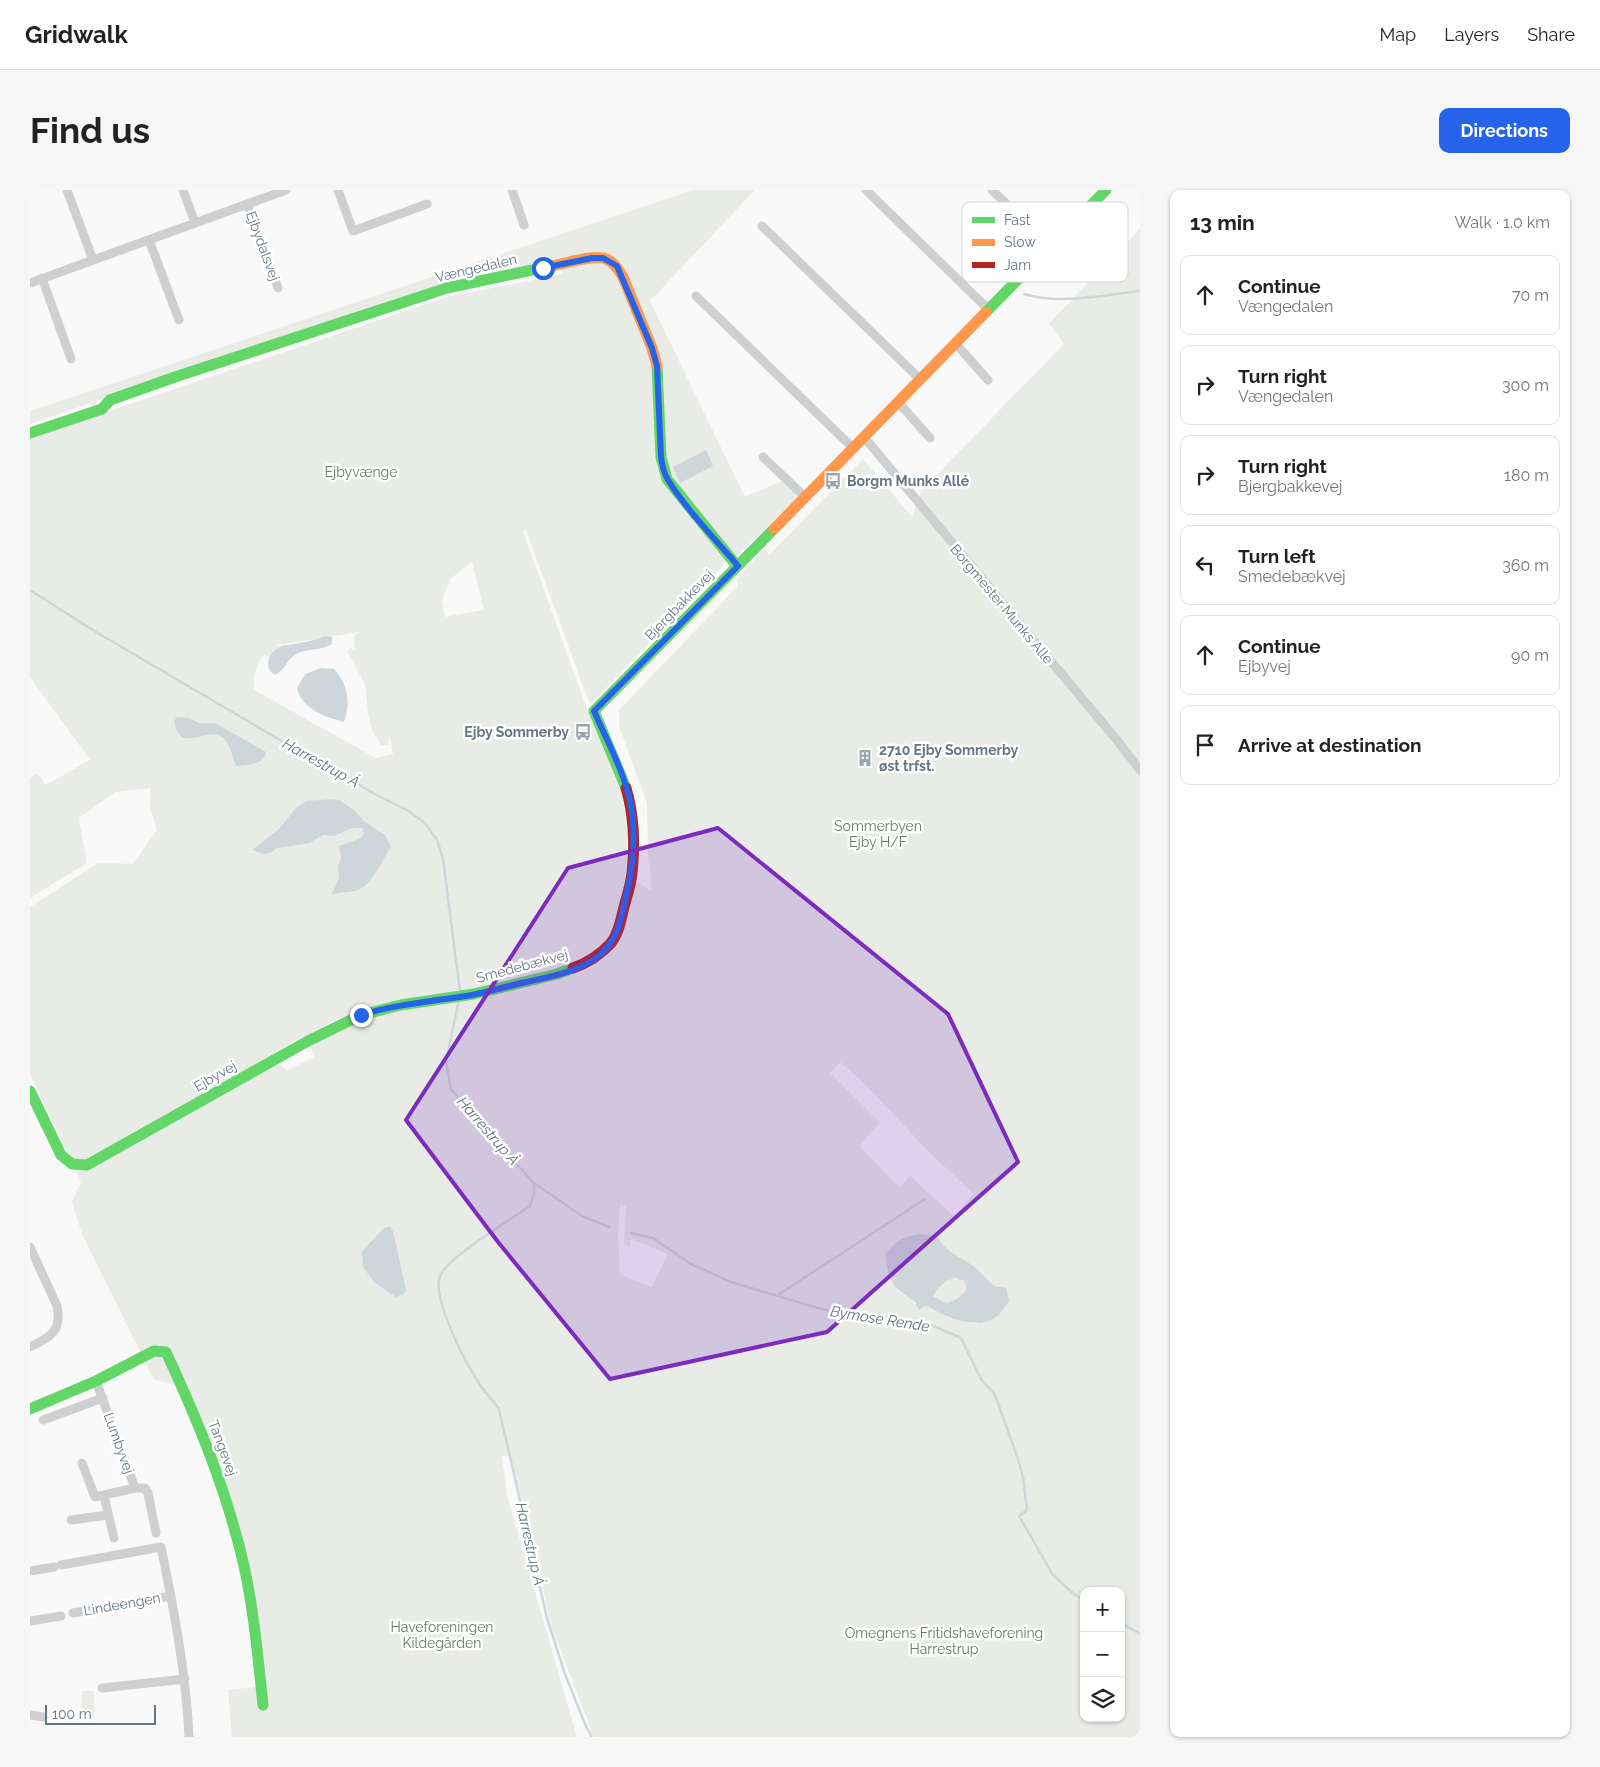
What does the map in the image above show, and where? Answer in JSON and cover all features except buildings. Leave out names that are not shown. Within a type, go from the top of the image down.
[{"type":"street","points":[[67,190],[93,260]]},
{"type":"street","points":[[183,190],[195,223]]},
{"type":"street","name":"Ejbydalsvej","points":[[30,283],[286,190]]},
{"type":"street","points":[[338,190],[353,231],[427,204]]},
{"type":"street","points":[[512,190],[524,224]]},
{"type":"street","points":[[866,190],[989,310]]},
{"type":"street","points":[[992,190],[1004,202]]},
{"type":"street","name":"Bjergbakkevej","points":[[1094,202],[1106,190]]},
{"type":"street","name":"Ejbydalsvej","points":[[247,204],[278,288]]},
{"type":"street","points":[[762,226],[920,380]]},
{"type":"street","points":[[149,240],[179,320]]},
{"type":"street","name":"Vængedalen","points":[[30,433],[102,409],[110,400],[178,376],[447,288],[572,261],[603,258],[617,266],[623,277],[652,348],[659,382],[661,457],[667,479],[738,566]]},
{"type":"street","points":[[42,278],[71,359]]},
{"type":"street","name":"Bjergbakkevej","points":[[594,711],[1016,282]]},
{"type":"street","points":[[696,296],[853,448]]},
{"type":"street","points":[[956,344],[988,380]]},
{"type":"street","points":[[898,402],[930,438]]},
{"type":"street","name":"Borgmester Munks Alle","points":[[864,437],[1140,770]]},
{"type":"street","points":[[763,457],[805,497]]},
{"type":"street","name":"Smedebækvej","points":[[460,996],[557,974],[585,964],[600,954],[612,942],[620,924],[632,873],[633,834],[631,806],[623,778],[594,711]]},
{"type":"street","name":"Ejbyvej","points":[[30,1091],[61,1155],[68,1163],[77,1166],[87,1165],[339,1024],[379,1010],[460,996]]},
{"type":"street","points":[[30,1347],[54,1332],[58,1325],[59,1316],[57,1306],[31,1252]]},
{"type":"street","name":"Tangevej","points":[[30,1409],[96,1381],[154,1351],[166,1352],[206,1442],[227,1502],[247,1584],[255,1631],[263,1705]]},
{"type":"street","name":"Lumbyvej","points":[[96,1381],[135,1488]]},
{"type":"street","name":"Lumbyvej","points":[[43,1420],[102,1398]]},
{"type":"street","points":[[82,1463],[95,1497],[104,1496],[114,1538]]},
{"type":"street","name":"Lumbyvej","points":[[104,1496],[135,1488],[145,1488],[148,1492],[156,1533]]},
{"type":"street","points":[[71,1520],[108,1514]]},
{"type":"street","name":"Lindeengen","points":[[30,1571],[161,1547],[185,1679],[189,1737]]},
{"type":"street","name":"Lindeengen","points":[[74,1613],[171,1596]]},
{"type":"street","points":[[30,1621],[61,1616]]},
{"type":"street","points":[[102,1688],[185,1679]]},
{"type":"street","points":[[30,1716],[43,1717]]},
{"type":"highlighted area","points":[[718,828],[948,1014],[1018,1162],[827,1332],[610,1379],[498,1242],[406,1120],[568,868]]},
{"type":"green space","points":[[693,190],[755,190],[650,301],[745,497],[782,481],[798,497],[736,557],[732,556],[590,705],[526,530],[523,531],[586,707],[593,719],[617,778],[626,809],[628,832],[626,874],[615,924],[610,937],[599,950],[582,961],[555,971],[480,989],[370,1007],[338,1019],[291,1043],[244,1071],[245,1079],[279,1064],[287,1070],[314,1057],[310,1046],[363,1019],[554,980],[587,970],[605,957],[614,946],[634,880],[651,891],[648,860],[647,803],[619,726],[619,710],[738,586],[737,580],[765,547],[769,555],[863,459],[912,517],[921,491],[1064,344],[1049,323],[1089,282],[1128,282],[1128,241],[1140,229],[1140,1737],[594,1737],[551,1625],[511,1456],[502,1456],[507,1495],[577,1737],[232,1737],[228,1690],[265,1686],[247,1567],[180,1385],[154,1380],[82,1234],[72,1202],[81,1182],[30,1074],[30,907],[98,863],[133,864],[157,830],[150,806],[151,788],[115,792],[79,818],[87,863],[30,898],[30,778],[37,773],[46,785],[90,760],[30,677],[30,438],[447,297],[563,274],[562,269],[498,274],[149,383],[96,401],[97,407],[93,408],[91,403],[30,424],[30,411]],"holes":[[[472,562],[484,610],[445,617],[442,600],[450,579]],[[359,632],[354,635],[355,650],[350,647],[348,652],[365,685],[372,730],[381,745],[389,745],[389,734],[393,754],[376,758],[254,690],[254,681],[261,658],[264,655],[270,657],[280,647],[277,645]],[[840,1062],[866,1085],[929,1152],[974,1194],[954,1216],[910,1176],[900,1188],[859,1146],[880,1122],[830,1073]],[[620,1204],[626,1206],[624,1243],[629,1248],[631,1239],[668,1254],[652,1287],[620,1275],[618,1233]],[[919,1234],[937,1235],[942,1244],[951,1252],[975,1267],[994,1286],[999,1286],[977,1324],[951,1319],[928,1306],[918,1310],[911,1298],[895,1287],[887,1269],[885,1254],[892,1246],[909,1236]]]},
{"type":"green space","points":[[951,1279],[965,1281],[966,1290],[960,1297],[946,1303],[932,1296],[936,1289]]},
{"type":"green space","points":[[82,1691],[94,1691],[94,1715],[81,1713]]},
{"type":"shaded area","points":[[706,450],[713,466],[680,483],[673,467]]},
{"type":"shaded area","points":[[325,636],[332,637],[332,644],[298,653],[291,658],[279,673],[275,675],[271,672],[268,661],[272,653],[280,647]]},
{"type":"shaded area","points":[[321,668],[334,669],[345,688],[348,701],[344,722],[329,718],[309,707],[297,688],[305,674]]},
{"type":"shaded area","points":[[177,717],[189,718],[199,723],[215,723],[266,752],[265,756],[255,764],[236,766],[225,740],[219,736],[212,735],[189,739],[182,737],[177,732],[174,721]]},
{"type":"shaded area","points":[[339,800],[354,810],[364,821],[385,835],[391,847],[368,883],[363,887],[355,891],[331,895],[339,879],[338,868],[341,857],[339,846],[361,838],[364,833],[362,828],[352,828],[334,836],[323,835],[309,843],[277,848],[270,853],[264,854],[252,850],[279,829],[296,808],[307,801]]},
{"type":"shaded area","points":[[390,1226],[393,1231],[406,1290],[403,1295],[396,1297],[375,1283],[363,1267],[362,1251],[384,1228]]},
{"type":"shaded area","points":[[914,1235],[937,1235],[942,1244],[975,1267],[994,1286],[1006,1288],[1009,1301],[1000,1313],[987,1322],[975,1323],[952,1318],[928,1306],[919,1310],[916,1303],[895,1287],[887,1269],[885,1254],[900,1240]],"holes":[[[956,1278],[965,1281],[966,1290],[955,1300],[946,1303],[933,1296],[949,1280]]]},
{"type":"waterway","points":[[1024,294],[1052,299],[1067,299],[1140,291]]},
{"type":"waterway","name":"Harrestrup Å","points":[[30,590],[96,632],[280,740],[407,810],[425,823],[437,840],[443,859],[460,992]]},
{"type":"waterway","name":"Harrestrup Å","points":[[459,1000],[446,1061],[451,1089],[479,1124],[534,1183],[534,1194],[530,1206],[467,1249],[445,1268],[440,1276],[441,1300],[445,1315],[467,1363],[480,1385],[499,1409],[547,1618],[565,1674],[592,1737]]},
{"type":"waterway","name":"Bymose Rende","points":[[534,1183],[582,1216],[609,1227]]},
{"type":"waterway","points":[[779,1295],[925,1199]]},
{"type":"waterway","name":"Bymose Rende","points":[[631,1233],[653,1238],[691,1264],[731,1282],[821,1309],[927,1323],[961,1338],[981,1379],[995,1395],[1017,1456],[1023,1477],[1027,1510],[1019,1516],[1053,1575],[1080,1598]]},
{"type":"waterway","name":"Bymose Rende","points":[[1125,1625],[1140,1634]]},
{"type":"traffic: fast","points":[[1094,202],[1106,190]]},
{"type":"traffic: fast","points":[[30,433],[102,409],[110,400],[178,376],[447,288],[551,266]]},
{"type":"traffic: fast","points":[[986,312],[1016,282]]},
{"type":"traffic: fast","points":[[657,366],[661,457],[667,479],[737,566]]},
{"type":"traffic: fast","points":[[626,788],[594,711],[774,529]]},
{"type":"traffic: fast","points":[[30,1091],[61,1155],[72,1164],[87,1165],[308,1041],[361,1015],[401,1005],[474,994],[557,974],[573,968]]},
{"type":"traffic: fast","points":[[30,1409],[96,1381],[154,1351],[166,1352],[211,1457],[237,1538],[250,1600],[263,1705]]},
{"type":"traffic: slow","points":[[551,266],[598,257],[607,259],[612,263],[623,277],[652,348],[657,366]]},
{"type":"traffic: slow","points":[[774,529],[986,312]]},
{"type":"traffic: jam","points":[[573,968],[589,961],[603,951],[614,939],[619,926],[632,873],[633,830],[626,788]]},
{"type":"place","name":"Borgm Munks Allé","points":[[833,481]]},
{"type":"place","name":"Ejby Sommerby","points":[[583,732]]},
{"type":"place","name":"2710 Ejby Sommerby øst trfst.","points":[[865,758]]},
{"type":"route","points":[[361,1015],[401,1005],[474,994],[557,974],[585,964],[600,954],[612,942],[620,924],[632,873],[633,834],[631,806],[623,778],[594,711],[738,566],[667,479],[661,457],[657,366],[652,348],[617,266],[603,258],[592,258],[543,268]]},
{"type":"park label","name":"Ejbyvænge","points":[[361,472]]},
{"type":"park label","name":"Sommerbyen Ejby H/F","points":[[878,834]]},
{"type":"park label","name":"Haveforeningen Kildegården","points":[[442,1635]]},
{"type":"park label","name":"Omegnens Fritidshaveforening Harrestrup","points":[[944,1642]]}]
